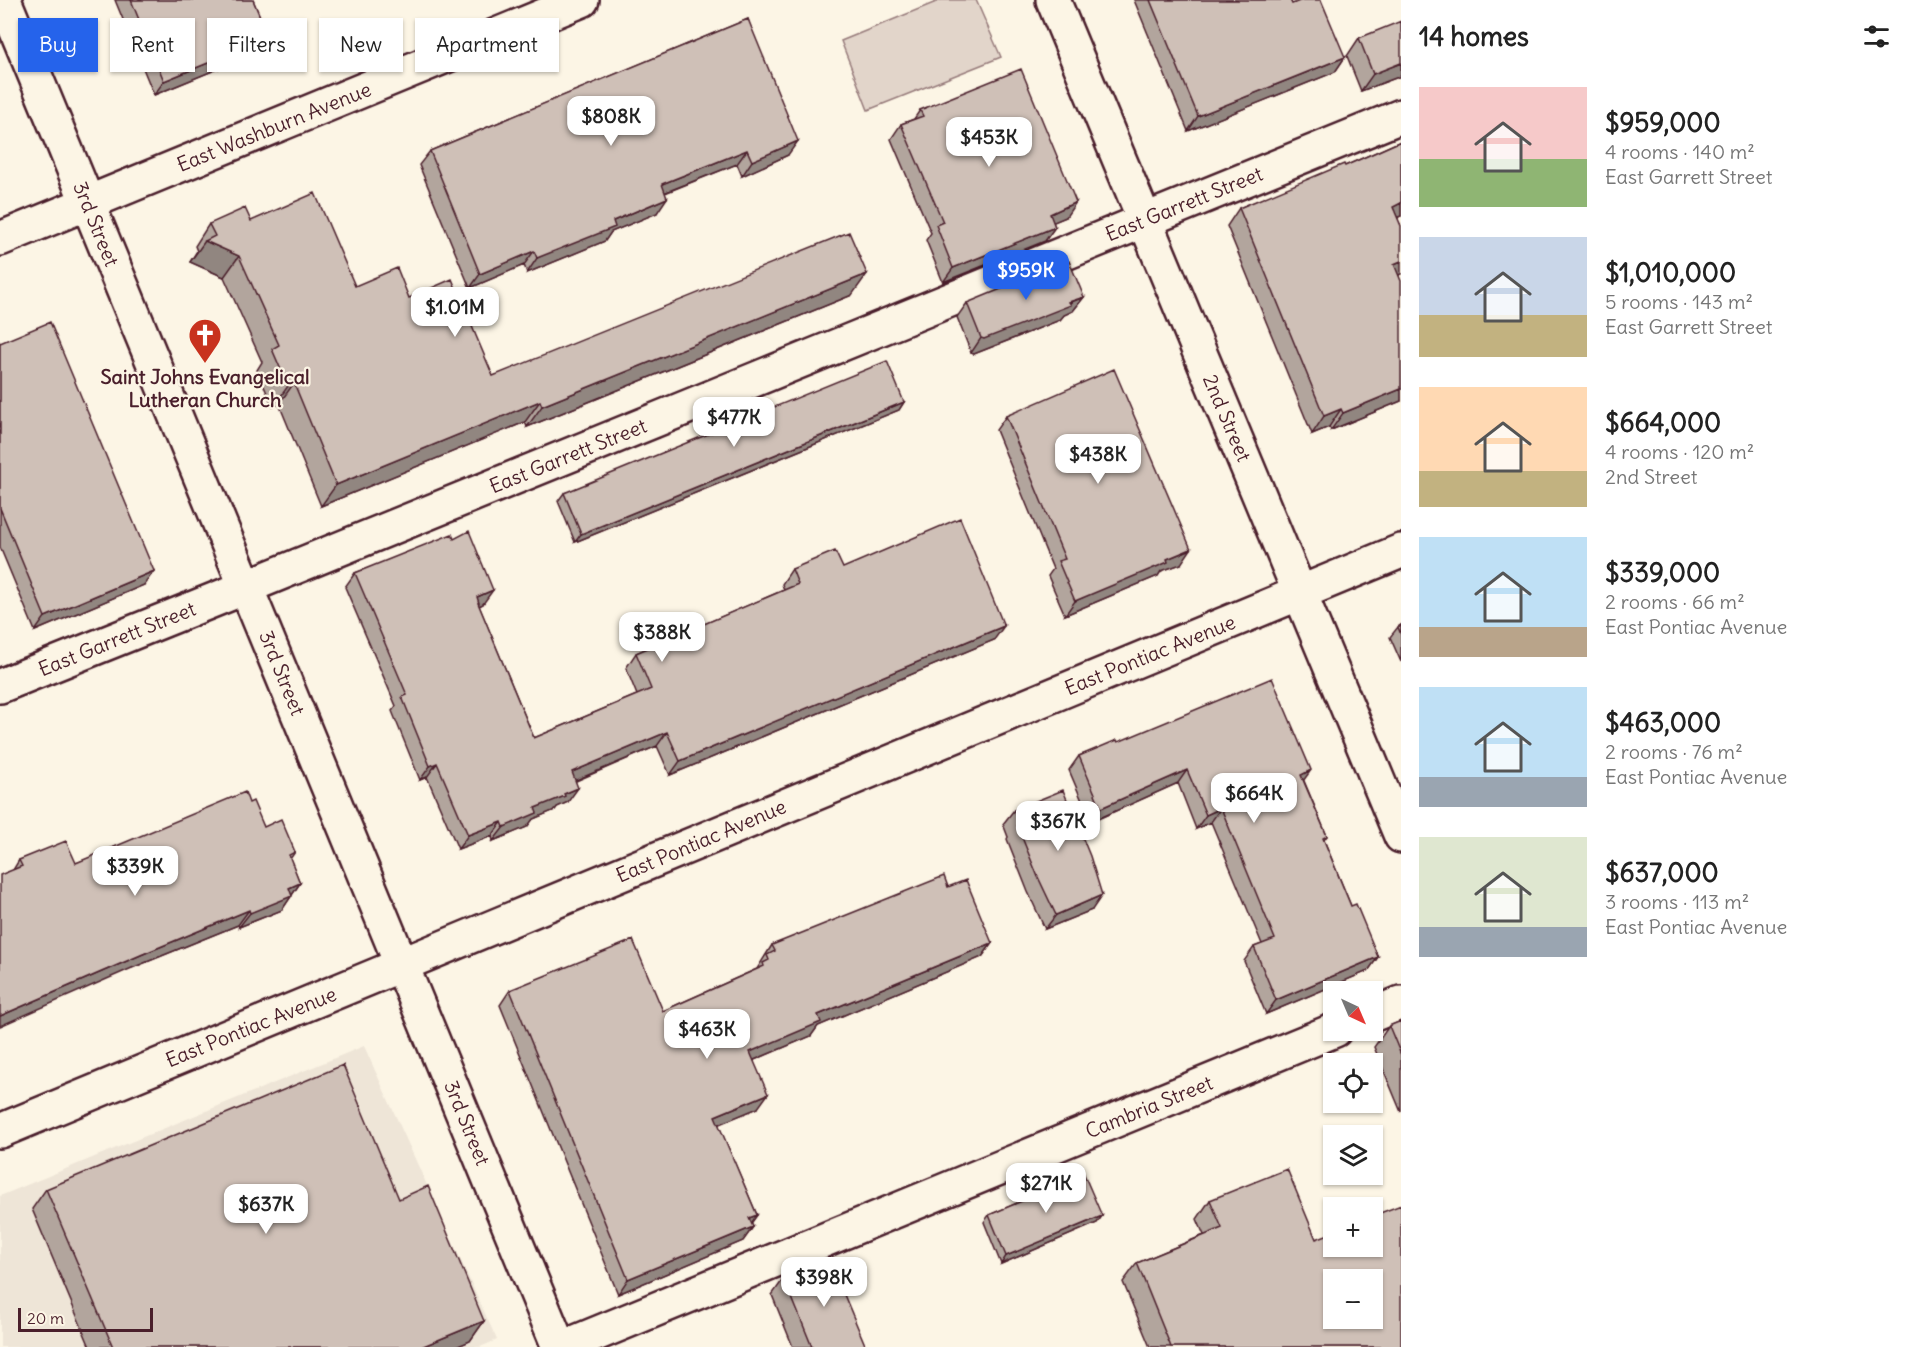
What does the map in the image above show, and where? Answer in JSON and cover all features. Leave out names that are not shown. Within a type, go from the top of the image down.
[{"type":"street","name":"3rd Street","points":[[4,0],[562,1347]]},
{"type":"street","name":"East Washburn Avenue","points":[[0,239],[582,0]]},
{"type":"street","name":"2nd Street","points":[[1053,0],[1401,836]]},
{"type":"street","name":"East Garrett Street","points":[[0,686],[1401,116]]},
{"type":"street","name":"East Pontiac Avenue","points":[[0,1131],[1401,551]]},
{"type":"street","points":[[1383,1010],[1401,1003]]},
{"type":"street","name":"Cambria Street","points":[[562,1347],[1323,1035]]},
{"type":"shaded area","points":[[941,0],[976,0],[1001,57],[868,110],[841,41]]},
{"type":"shaded area","points":[[364,1046],[497,1340],[480,1347],[0,1347],[0,1196]]},
{"type":"building","points":[[131,0],[253,0],[261,18],[207,18],[207,63],[195,68],[195,18],[138,18]]},
{"type":"building","points":[[1150,0],[1290,0],[1292,4],[1302,0],[1321,0],[1345,57],[1198,116]]},
{"type":"building","points":[[748,19],[798,141],[752,161],[747,150],[662,184],[667,198],[613,221],[615,227],[537,258],[534,251],[480,274],[430,151]]},
{"type":"building","points":[[1401,21],[1401,63],[1373,74],[1359,38]]},
{"type":"building","points":[[1021,69],[1076,202],[1050,214],[1055,227],[953,268],[936,225],[943,222],[901,124],[923,116],[920,110]]},
{"type":"building","points":[[160,72],[186,72],[164,81]]},
{"type":"building","points":[[1401,141],[1401,203],[1393,207],[1401,226],[1401,261],[1394,264],[1401,281],[1401,389],[1343,413],[1341,409],[1324,416],[1239,208]]},
{"type":"building","points":[[315,193],[355,286],[397,268],[409,298],[452,279],[493,376],[849,232],[867,274],[542,406],[540,401],[336,485],[294,383],[288,386],[272,349],[279,345],[239,256],[205,241],[215,236],[209,224],[245,208],[251,221]]},
{"type":"building","points":[[1069,261],[1084,297],[1069,302],[1071,305],[984,339],[981,338],[967,303]]},
{"type":"building","points":[[50,322],[154,571],[45,617],[0,508],[0,343]]},
{"type":"building","points":[[887,361],[904,402],[581,534],[564,493]]},
{"type":"building","points":[[1114,369],[1191,549],[1167,559],[1168,562],[1075,601],[1058,561],[1065,559],[1006,416]]},
{"type":"building","points":[[960,518],[1004,626],[680,761],[667,732],[572,772],[578,788],[535,808],[537,813],[504,827],[502,822],[468,835],[437,763],[430,766],[402,697],[407,695],[355,573],[452,534],[454,539],[469,531],[493,590],[477,597],[478,603],[534,738],[651,689],[636,653],[798,584],[792,569],[835,551],[843,568]]},
{"type":"building","points":[[1272,678],[1311,770],[1301,775],[1327,836],[1323,838],[1351,906],[1356,904],[1378,957],[1276,1000],[1254,947],[1275,939],[1221,808],[1206,815],[1187,770],[1101,808],[1079,756]]},
{"type":"building","points":[[1063,790],[1090,856],[1102,895],[1056,915],[1017,825],[1019,823],[1014,810]]},
{"type":"building","points":[[245,792],[249,803],[253,801],[264,827],[281,819],[295,852],[289,855],[300,883],[289,888],[292,896],[250,913],[249,910],[0,1016],[0,875],[22,866],[19,860],[66,841],[76,863]]},
{"type":"building","points":[[944,876],[948,887],[966,880],[992,943],[818,1015],[821,1022],[750,1052],[768,1094],[715,1116],[757,1215],[749,1218],[753,1227],[628,1279],[510,990],[633,940],[663,1011],[764,966],[763,963],[769,960],[767,955],[775,951],[772,945]]},
{"type":"building","points":[[1401,1021],[1401,1055],[1389,1026]]},
{"type":"building","points":[[343,1065],[399,1199],[428,1186],[484,1321],[421,1347],[113,1347],[46,1189]]},
{"type":"building","points":[[1287,1169],[1316,1239],[1323,1236],[1323,1257],[1383,1257],[1383,1212],[1401,1205],[1401,1347],[1171,1347],[1137,1263],[1222,1228],[1210,1200]]},
{"type":"building","points":[[1083,1172],[1102,1216],[1006,1256],[989,1215]]},
{"type":"building","points":[[829,1259],[866,1347],[812,1347],[784,1278]]},
{"type":"place","name":"Saint Johns Evangelical Lutheran Church","points":[[205,364]]}]
